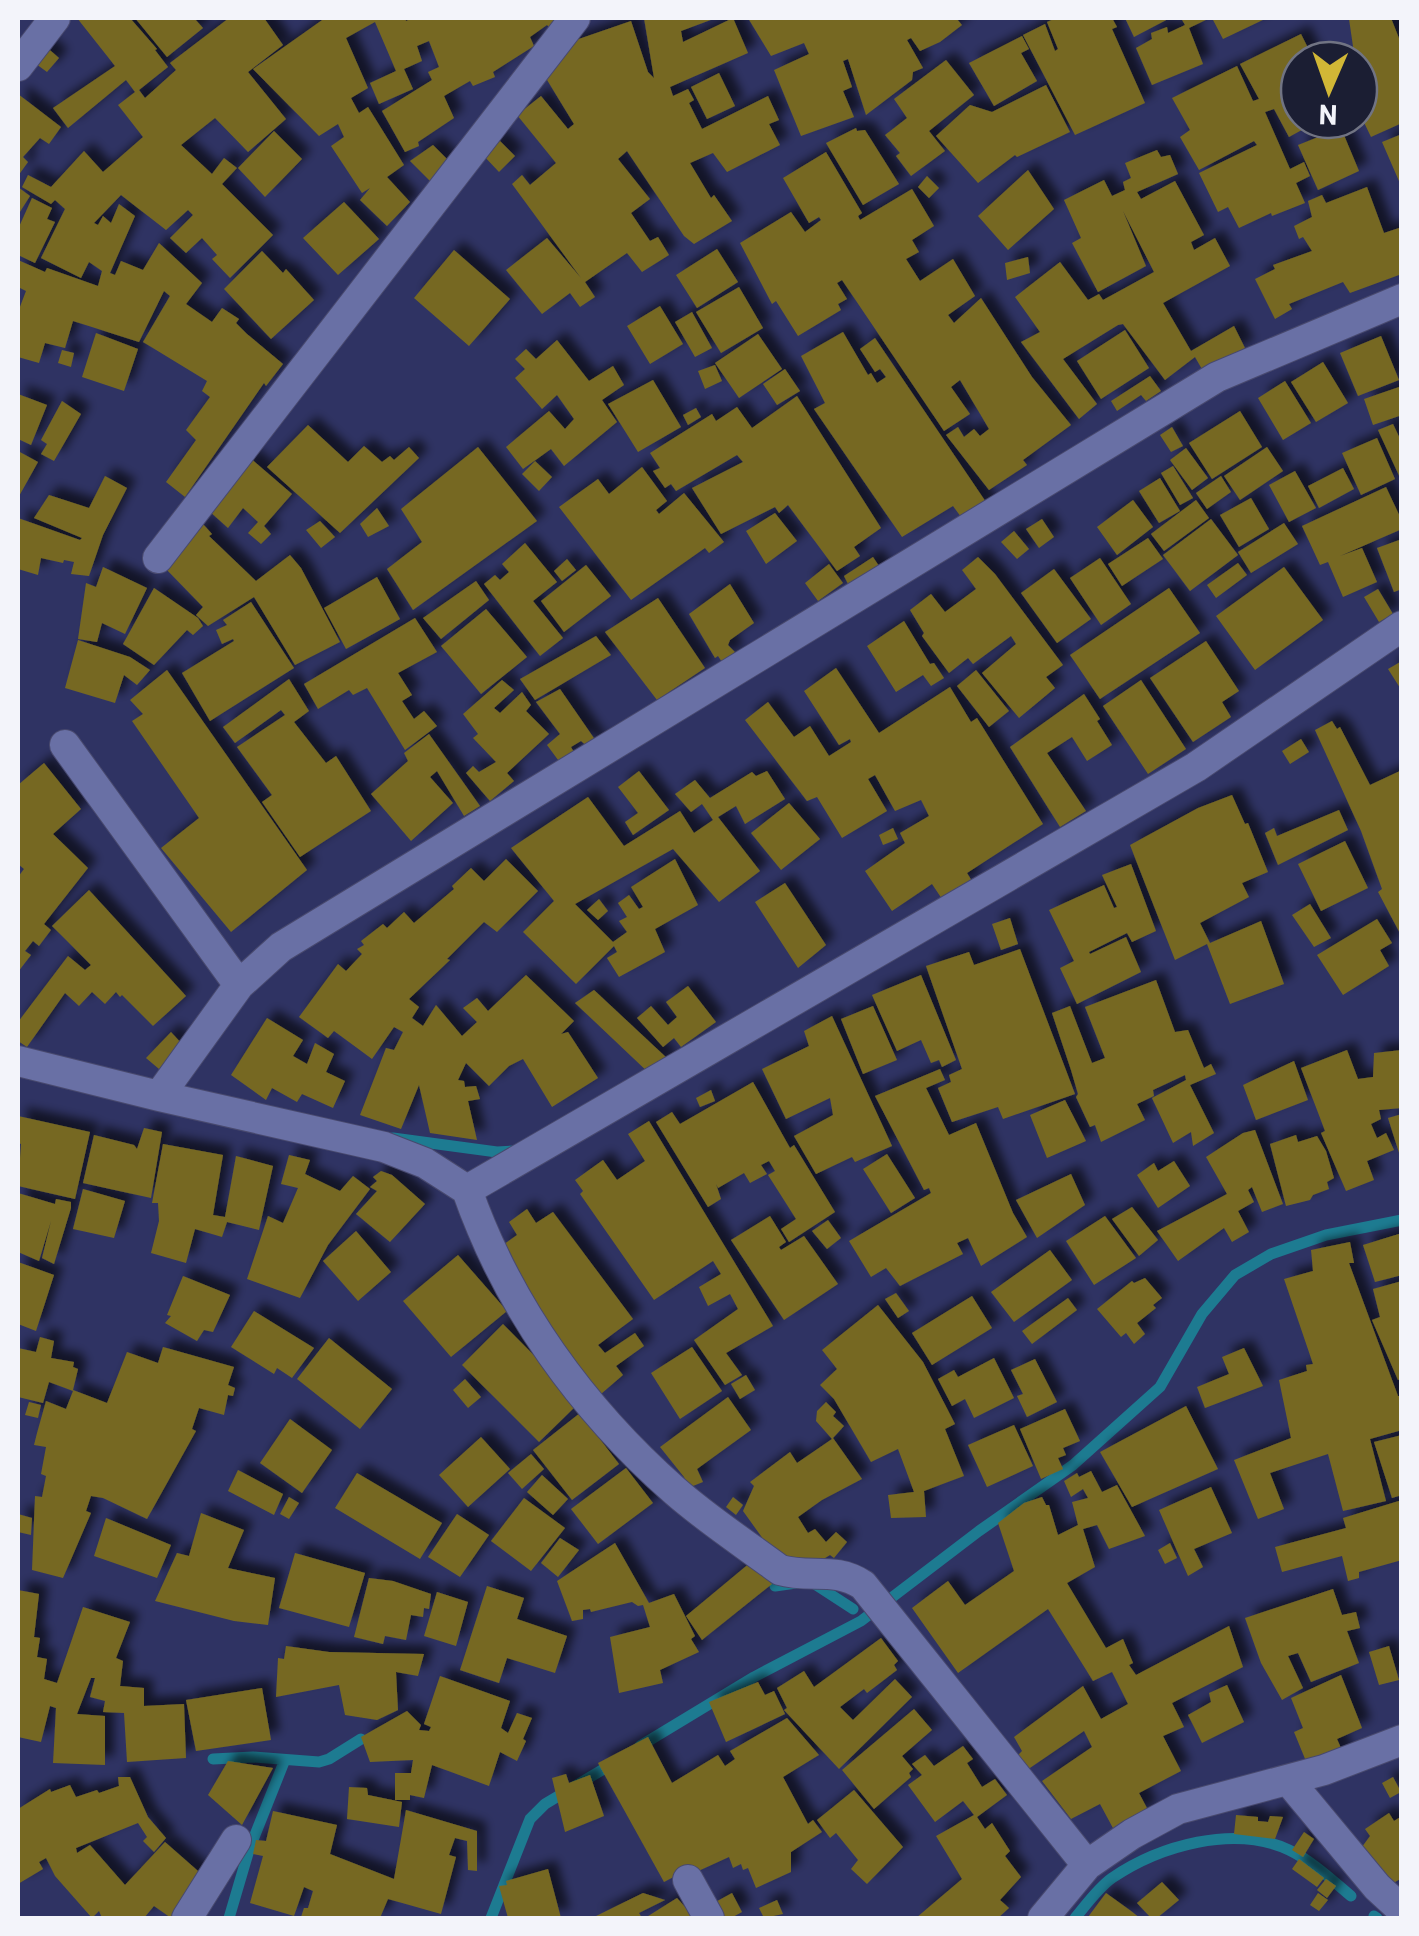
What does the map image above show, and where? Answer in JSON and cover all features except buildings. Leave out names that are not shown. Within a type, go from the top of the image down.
[{"type":"street","points":[[18,66],[55,18]]},
{"type":"street","points":[[158,558],[575,18]]},
{"type":"street","points":[[159,1096],[238,986],[281,948],[1218,377],[1402,299]]},
{"type":"street","points":[[467,1190],[1196,767],[1402,626]]},
{"type":"street","points":[[65,745],[238,986]]},
{"type":"street","points":[[18,1060],[384,1147],[425,1162],[467,1190],[487,1246],[518,1306],[548,1352],[630,1447],[676,1492],[780,1570],[792,1574],[847,1575],[862,1586],[1087,1865]]},
{"type":"street","points":[[1043,1918],[1087,1865],[1178,1809],[1324,1770],[1402,1740]]},
{"type":"street","points":[[1288,1780],[1377,1887],[1402,1910]]},
{"type":"street","points":[[187,1918],[236,1840]]},
{"type":"street","points":[[688,1880],[709,1918]]},
{"type":"waterway","points":[[393,1138],[514,1151]]},
{"type":"waterway","points":[[640,1746],[754,1677],[861,1621],[1073,1465],[1160,1387],[1202,1314],[1235,1275],[1271,1254],[1326,1235],[1402,1220]]},
{"type":"waterway","points":[[775,1586],[810,1581],[853,1609]]},
{"type":"waterway","points":[[213,1759],[253,1757],[319,1762],[361,1739]]},
{"type":"waterway","points":[[229,1918],[249,1850],[284,1762]]},
{"type":"waterway","points":[[491,1918],[530,1819],[545,1804],[612,1764]]},
{"type":"waterway","points":[[1075,1918],[1102,1887],[1131,1867],[1174,1848],[1221,1839],[1268,1842],[1289,1850],[1351,1896]]}]
